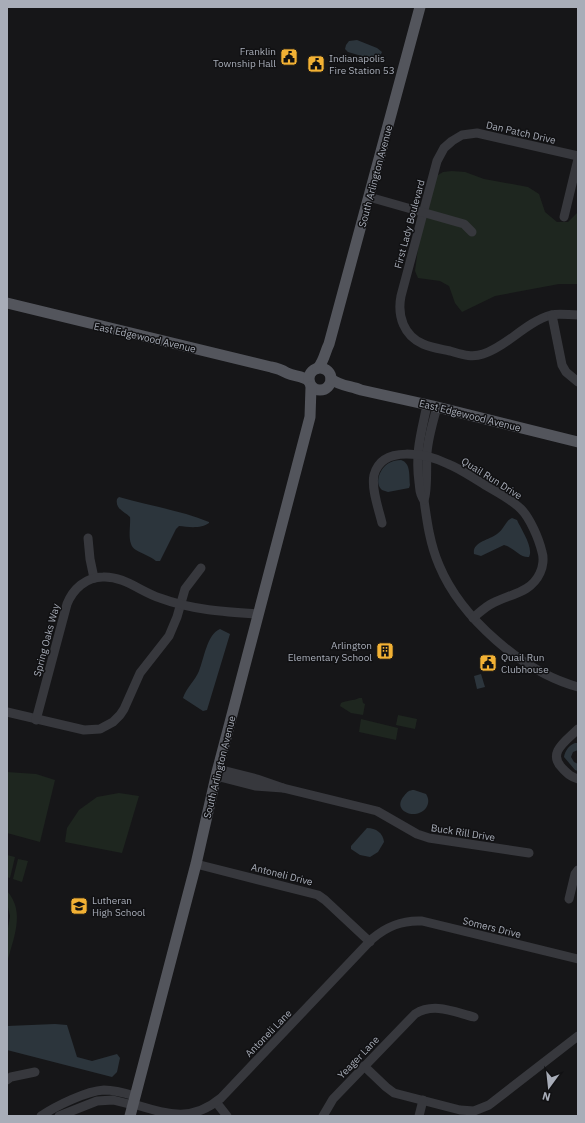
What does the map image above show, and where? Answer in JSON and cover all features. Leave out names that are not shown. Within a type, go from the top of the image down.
[{"type":"main road","name":"South Arlington Avenue","points":[[316,369],[323,361],[329,344],[420,7]]},
{"type":"main road","name":"East Edgewood Avenue","points":[[8,306],[282,370]]},
{"type":"main road","name":"South Arlington Avenue","points":[[329,344],[331,351],[328,363],[330,376]]},
{"type":"main road","points":[[282,370],[289,369],[305,371],[324,369],[339,384],[351,386],[361,390]]},
{"type":"main road","points":[[310,384],[310,374],[316,369]]},
{"type":"main road","points":[[282,370],[288,374],[300,376],[316,390],[361,390]]},
{"type":"main road","points":[[324,390],[330,385],[330,376]]},
{"type":"main road","name":"South Arlington Avenue","points":[[133,1105],[196,864],[217,773],[310,417],[310,384]]},
{"type":"main road","name":"South Arlington Avenue","points":[[310,417],[314,412],[317,397],[324,390]]},
{"type":"main road","name":"East Edgewood Avenue","points":[[361,390],[578,442]]},
{"type":"street","name":"Dan Patch Drive","points":[[459,136],[474,133],[486,134],[578,158]]},
{"type":"street","name":"First Lady Boulevard","points":[[459,136],[448,144],[440,156],[423,212],[400,299],[399,310],[404,326],[411,336],[425,345],[464,355],[478,355],[491,350],[537,321],[552,315]]},
{"type":"street","points":[[564,217],[578,158]]},
{"type":"street","points":[[369,197],[464,224],[472,232]]},
{"type":"street","points":[[578,315],[552,315],[562,365],[566,372],[578,382]]},
{"type":"street","points":[[432,406],[429,441],[422,456],[426,495],[424,500],[431,543],[439,566],[450,589],[474,618],[494,638],[527,663],[556,679],[578,687]]},
{"type":"street","name":"Quail Run Drive","points":[[382,523],[373,485],[374,477],[377,468],[384,461],[396,455],[422,456],[451,465],[505,497],[520,508],[530,521],[542,552],[543,562],[541,571],[532,585],[523,591],[493,603],[474,618]]},
{"type":"street","points":[[88,538],[94,578],[111,577],[121,580],[156,597],[201,610],[258,614]]},
{"type":"street","points":[[7,712],[77,730],[102,728],[112,722],[120,715],[140,673],[170,633],[188,584],[201,568]]},
{"type":"street","name":"Spring Oaks Way","points":[[36,720],[68,602],[77,588],[94,578]]},
{"type":"street","points":[[578,729],[559,749],[555,757],[558,764],[571,777],[578,779]]},
{"type":"street","name":"Buck Rill Drive","points":[[217,773],[256,786],[283,788],[377,811],[417,834],[429,838],[529,853]]},
{"type":"street","name":"Antoneli Drive","points":[[196,864],[318,895],[370,942]]},
{"type":"street","points":[[569,899],[575,874],[578,870]]},
{"type":"street","name":"Somers Drive","points":[[401,922],[413,920],[422,921],[578,959]]},
{"type":"street","name":"Antoneli Lane","points":[[133,1105],[165,1113],[182,1115],[198,1112],[216,1102],[370,942],[383,930],[401,922]]},
{"type":"street","name":"Yeager Lane","points":[[323,1116],[331,1101],[412,1016],[422,1010],[437,1008],[474,1017]]},
{"type":"street","points":[[364,1066],[386,1088],[394,1093],[460,1110],[474,1111],[485,1108],[578,1036]]},
{"type":"street","points":[[7,1080],[11,1077],[35,1072]]},
{"type":"street","points":[[41,1116],[95,1091],[106,1090],[133,1105]]},
{"type":"street","points":[[59,1116],[97,1101],[113,1100],[133,1105]]},
{"type":"street","points":[[419,1116],[423,1100]]},
{"type":"street","points":[[216,1102],[227,1116]]},
{"type":"shaded area","points":[[357,40],[377,48],[382,52],[379,58],[375,60],[348,52],[345,49],[349,41]]},
{"type":"shaded area","points":[[443,172],[465,172],[484,179],[528,187],[539,194],[545,212],[557,222],[568,222],[578,212],[578,284],[559,284],[495,296],[462,312],[455,303],[449,286],[440,281],[418,278],[415,271],[423,212],[433,178]]},
{"type":"shaded area","points":[[401,460],[408,467],[409,488],[388,492],[382,490],[378,484],[378,480],[383,468],[389,463]]},
{"type":"shaded area","points":[[119,497],[187,514],[209,523],[198,527],[179,526],[176,529],[160,561],[156,561],[136,550],[131,544],[130,517],[120,510],[117,505],[117,499]]},
{"type":"shaded area","points":[[512,518],[517,520],[526,538],[530,549],[529,557],[523,556],[504,545],[481,556],[474,554],[474,550],[478,544],[494,536]]},
{"type":"shaded area","points":[[220,629],[230,634],[207,710],[203,711],[183,698],[199,671],[209,641]]},
{"type":"shaded area","points":[[481,674],[485,687],[477,689],[474,676]]},
{"type":"shaded area","points":[[362,698],[363,703],[365,704],[363,715],[351,713],[340,706],[343,702]]},
{"type":"shaded area","points":[[398,715],[417,719],[415,729],[396,725]]},
{"type":"shaded area","points":[[361,719],[398,728],[396,740],[359,732]]},
{"type":"shaded area","points":[[575,743],[578,743],[578,750],[573,752],[571,757],[574,762],[578,764],[578,771],[575,770],[564,757],[568,748]]},
{"type":"shaded area","points":[[7,772],[36,774],[55,780],[40,842],[7,833]]},
{"type":"shaded area","points":[[414,790],[426,794],[428,803],[422,812],[411,814],[403,810],[401,801],[407,792]]},
{"type":"shaded area","points":[[119,793],[139,796],[122,853],[65,842],[67,828],[79,810],[97,797]]},
{"type":"shaded area","points":[[367,828],[378,832],[382,836],[384,842],[378,852],[370,857],[360,855],[351,849],[351,846]]},
{"type":"shaded area","points":[[7,855],[15,857],[10,878],[7,877]]},
{"type":"shaded area","points":[[18,859],[28,861],[22,882],[13,879]]},
{"type":"shaded area","points":[[7,891],[13,899],[17,917],[15,935],[7,963],[7,934],[10,916],[7,903]]},
{"type":"shaded area","points":[[67,1025],[77,1057],[92,1061],[117,1054],[120,1058],[117,1072],[112,1077],[7,1050],[7,1026]]},
{"type":"place","name":"Franklin Township Hall","points":[[289,57]]},
{"type":"place","name":"Indianapolis Fire Station 53","points":[[316,64]]},
{"type":"place","name":"Arlington Elementary School","points":[[385,651]]},
{"type":"place","name":"Quail Run Clubhouse","points":[[488,663]]},
{"type":"place","name":"Lutheran High School","points":[[79,906]]}]
